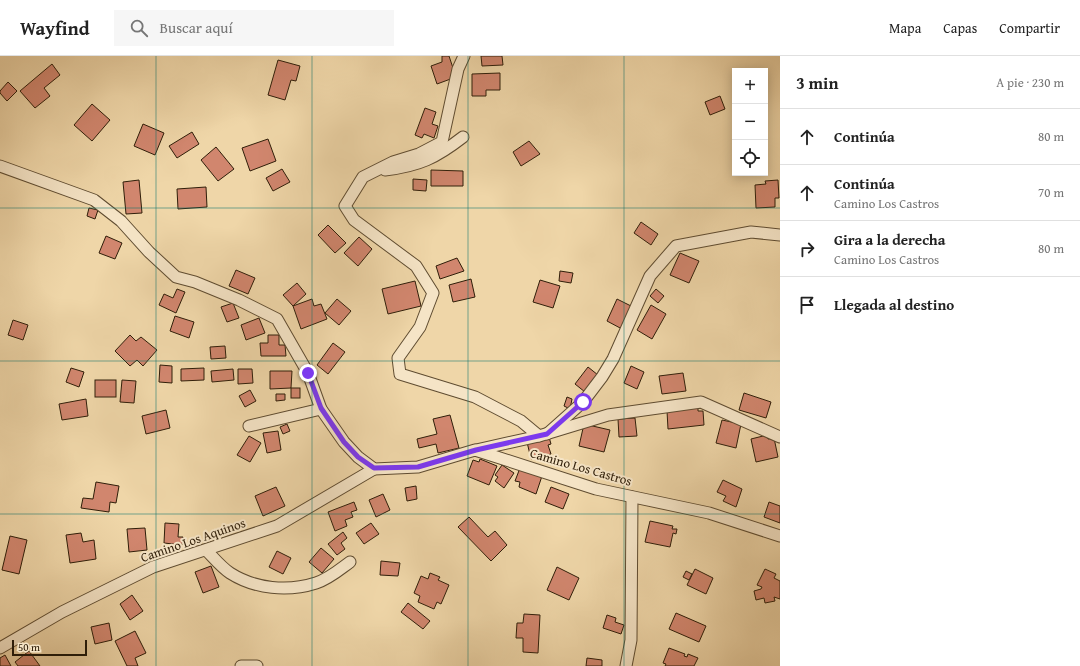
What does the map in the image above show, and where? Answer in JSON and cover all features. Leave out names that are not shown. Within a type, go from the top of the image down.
[{"type":"street","points":[[464,56],[458,69],[442,142],[418,154],[393,162],[363,177],[345,206],[354,220],[416,266],[433,293],[420,327],[398,358],[400,374],[475,397],[521,421],[543,435]]},
{"type":"street","points":[[375,171],[401,168],[423,162],[442,154],[463,137]]},
{"type":"street","points":[[0,166],[94,200],[121,221],[149,252],[176,277],[196,282],[239,300],[278,319],[308,373],[321,408],[344,442],[358,457],[374,468],[418,467],[476,450],[543,435],[608,415],[701,402],[780,437]]},
{"type":"street","points":[[543,435],[583,402],[602,377],[613,359],[650,276],[676,246],[751,232],[780,235]]},
{"type":"street","points":[[249,426],[321,408]]},
{"type":"street","name":"Camino Los Castros","points":[[476,450],[596,489],[709,513],[780,536]]},
{"type":"street","name":"Camino Los Aquinos","points":[[0,648],[62,612],[153,567],[277,526],[374,468]]},
{"type":"street","points":[[626,666],[631,640],[632,497]]},
{"type":"street","points":[[206,550],[229,573],[250,584],[267,588],[290,587],[316,583],[335,574],[350,562]]},
{"type":"street","points":[[241,666],[257,666]]},
{"type":"building","points":[[442,56],[449,56],[456,77],[437,84],[431,66],[442,62]]},
{"type":"building","points":[[481,56],[502,56],[503,65],[482,66]]},
{"type":"building","points":[[278,60],[300,66],[296,81],[291,80],[285,100],[268,95]]},
{"type":"building","points":[[52,64],[60,75],[44,88],[50,96],[35,108],[20,91]]},
{"type":"building","points":[[500,73],[500,90],[486,90],[486,96],[472,96],[472,74]]},
{"type":"building","points":[[8,82],[17,91],[7,101],[0,91]]},
{"type":"building","points":[[720,96],[725,109],[710,115],[705,102]]},
{"type":"building","points":[[92,104],[110,120],[92,141],[74,125]]},
{"type":"building","points":[[425,108],[436,112],[432,124],[438,126],[434,138],[424,134],[422,138],[415,135]]},
{"type":"building","points":[[143,124],[164,133],[155,155],[134,146]]},
{"type":"building","points":[[192,132],[199,144],[177,158],[169,146]]},
{"type":"building","points":[[268,139],[276,161],[250,171],[242,148]]},
{"type":"building","points":[[529,141],[540,154],[521,166],[513,152]]},
{"type":"building","points":[[216,147],[234,169],[218,181],[201,160]]},
{"type":"building","points":[[282,169],[290,182],[273,191],[266,178]]},
{"type":"building","points":[[431,170],[463,171],[463,186],[431,186]]},
{"type":"building","points":[[413,179],[427,180],[426,191],[413,190]]},
{"type":"building","points":[[139,180],[142,213],[126,214],[123,182]]},
{"type":"building","points":[[778,180],[779,198],[775,198],[775,207],[756,208],[755,185],[766,184],[765,181]]},
{"type":"building","points":[[206,187],[207,207],[178,209],[177,189]]},
{"type":"building","points":[[89,208],[98,210],[95,219],[87,216]]},
{"type":"building","points":[[641,222],[658,234],[651,245],[634,233]]},
{"type":"building","points":[[328,225],[346,243],[335,253],[318,235]]},
{"type":"building","points":[[106,236],[122,243],[115,259],[99,253]]},
{"type":"building","points":[[359,237],[372,249],[358,266],[344,253]]},
{"type":"building","points":[[680,253],[699,261],[689,283],[670,275]]},
{"type":"building","points":[[457,258],[464,271],[440,279],[436,266]]},
{"type":"building","points":[[236,270],[255,278],[248,294],[229,286]]},
{"type":"building","points":[[560,271],[573,273],[571,283],[559,281]]},
{"type":"building","points":[[471,279],[475,297],[453,302],[449,285]]},
{"type":"building","points":[[540,280],[560,286],[553,308],[533,302]]},
{"type":"building","points":[[415,281],[421,306],[388,314],[382,289]]},
{"type":"building","points":[[297,283],[306,294],[293,306],[283,295]]},
{"type":"building","points":[[177,289],[185,292],[176,313],[159,305],[164,294],[173,298]]},
{"type":"building","points":[[656,289],[664,296],[658,303],[650,296]]},
{"type":"building","points":[[312,299],[314,306],[321,304],[327,319],[301,329],[293,306]]},
{"type":"building","points":[[337,299],[351,311],[339,325],[325,313]]},
{"type":"building","points":[[617,299],[633,307],[622,329],[607,321]]},
{"type":"building","points":[[233,303],[239,318],[227,322],[221,307]]},
{"type":"building","points":[[651,305],[666,314],[652,339],[637,330]]},
{"type":"building","points":[[175,316],[194,322],[189,338],[170,331]]},
{"type":"building","points":[[259,318],[265,333],[246,340],[241,325]]},
{"type":"building","points":[[13,320],[28,325],[23,340],[8,335]]},
{"type":"building","points":[[130,335],[136,341],[141,337],[157,350],[143,366],[137,360],[130,366],[115,351]]},
{"type":"building","points":[[268,335],[279,335],[279,345],[285,345],[286,356],[261,356],[260,343],[268,343]]},
{"type":"building","points":[[333,343],[345,352],[328,374],[317,365]]},
{"type":"building","points":[[225,346],[226,358],[211,359],[210,347]]},
{"type":"building","points":[[160,365],[172,366],[172,383],[159,382]]},
{"type":"building","points":[[631,366],[644,372],[637,389],[624,383]]},
{"type":"building","points":[[588,367],[598,375],[585,392],[575,384]]},
{"type":"building","points":[[71,368],[84,372],[79,387],[66,382]]},
{"type":"building","points":[[204,368],[204,380],[181,381],[181,369]]},
{"type":"building","points":[[233,369],[234,380],[212,382],[211,371]]},
{"type":"building","points":[[238,369],[252,369],[253,383],[238,384]]},
{"type":"building","points":[[270,371],[292,371],[291,388],[270,389]]},
{"type":"building","points":[[683,373],[686,391],[662,394],[659,376]]},
{"type":"building","points":[[95,380],[116,380],[116,397],[95,397]]},
{"type":"building","points":[[122,380],[136,381],[134,403],[120,402]]},
{"type":"building","points":[[291,388],[300,388],[300,398],[291,398]]},
{"type":"building","points":[[250,390],[256,401],[245,407],[239,396]]},
{"type":"building","points":[[744,393],[771,402],[766,418],[739,410]]},
{"type":"building","points":[[276,394],[285,394],[285,400],[276,401]]},
{"type":"building","points":[[567,397],[572,399],[570,409],[564,406]]},
{"type":"building","points":[[86,399],[88,416],[62,420],[59,404]]},
{"type":"building","points":[[698,408],[698,411],[703,411],[704,425],[668,429],[667,411]]},
{"type":"building","points":[[166,410],[170,428],[146,434],[142,416]]},
{"type":"building","points":[[450,415],[459,448],[438,453],[436,444],[419,448],[417,439],[437,434],[433,419]]},
{"type":"building","points":[[635,418],[637,436],[619,437],[618,419]]},
{"type":"building","points":[[722,420],[741,424],[736,448],[716,443]]},
{"type":"building","points":[[287,424],[290,431],[283,434],[280,427]]},
{"type":"building","points":[[584,424],[610,430],[604,452],[579,446]]},
{"type":"building","points":[[278,431],[281,450],[267,453],[263,433]]},
{"type":"building","points":[[767,435],[768,439],[774,438],[778,457],[756,462],[751,439]]},
{"type":"building","points":[[249,436],[261,443],[250,462],[237,455]]},
{"type":"building","points":[[549,437],[551,444],[548,445],[551,454],[531,459],[527,442]]},
{"type":"building","points":[[480,459],[497,466],[489,485],[467,476],[473,460],[479,462]]},
{"type":"building","points":[[502,465],[514,473],[504,488],[495,481],[498,477],[495,475]]},
{"type":"building","points":[[520,468],[542,476],[536,494],[519,487],[520,482],[515,481]]},
{"type":"building","points":[[723,480],[742,489],[736,507],[723,501],[726,496],[717,492]]},
{"type":"building","points":[[96,482],[119,486],[116,503],[110,502],[109,512],[81,508],[83,498],[93,499]]},
{"type":"building","points":[[416,486],[417,499],[407,501],[405,488]]},
{"type":"building","points":[[276,487],[285,506],[263,516],[255,496]]},
{"type":"building","points":[[551,487],[569,494],[563,509],[545,502]]},
{"type":"building","points":[[383,494],[390,510],[376,517],[369,500]]},
{"type":"building","points":[[354,502],[357,510],[351,512],[353,517],[345,520],[347,526],[335,531],[328,512]]},
{"type":"building","points":[[769,502],[780,506],[780,523],[764,517]]},
{"type":"building","points":[[469,517],[488,537],[495,531],[507,545],[491,561],[458,527]]},
{"type":"building","points":[[650,521],[673,526],[672,529],[677,529],[676,534],[673,533],[670,547],[645,542]]},
{"type":"building","points":[[165,523],[179,524],[178,537],[183,537],[182,545],[164,543]]},
{"type":"building","points":[[371,523],[379,534],[364,544],[356,533]]},
{"type":"building","points":[[145,528],[147,550],[129,552],[127,529]]},
{"type":"building","points":[[343,532],[347,538],[341,543],[345,549],[337,555],[328,544]]},
{"type":"building","points":[[81,533],[83,542],[94,540],[96,559],[70,563],[66,535]]},
{"type":"building","points":[[10,536],[27,540],[19,574],[2,570]]},
{"type":"building","points":[[321,548],[334,559],[322,573],[309,562]]},
{"type":"building","points":[[277,551],[291,558],[283,574],[269,567]]},
{"type":"building","points":[[381,561],[400,563],[398,576],[380,575]]},
{"type":"building","points":[[211,566],[219,587],[203,593],[195,572]]},
{"type":"building","points":[[557,567],[579,578],[569,600],[547,590]]},
{"type":"building","points":[[695,569],[713,578],[706,594],[687,585]]},
{"type":"building","points":[[765,569],[776,574],[774,578],[780,581],[780,599],[774,597],[775,601],[765,603],[764,598],[756,600],[754,591],[761,589],[762,587],[757,585]]},
{"type":"building","points":[[686,571],[692,574],[689,580],[683,577]]},
{"type":"building","points":[[430,573],[440,577],[438,580],[449,585],[441,604],[437,602],[434,609],[418,602],[420,596],[414,593],[421,576],[428,579]]},
{"type":"building","points":[[132,595],[143,611],[130,620],[120,604]]},
{"type":"building","points":[[408,603],[430,621],[423,629],[401,612]]},
{"type":"building","points":[[676,613],[706,626],[699,642],[669,629]]},
{"type":"building","points":[[524,614],[540,615],[538,653],[523,652],[523,638],[516,638],[517,623],[523,623]]},
{"type":"building","points":[[607,615],[616,618],[615,622],[624,625],[621,634],[603,628]]},
{"type":"building","points":[[109,623],[112,640],[95,644],[91,627]]},
{"type":"building","points":[[135,631],[146,653],[135,658],[138,666],[127,666],[115,641]]},
{"type":"building","points":[[669,648],[685,654],[684,656],[687,657],[688,654],[698,658],[694,666],[665,666],[666,664],[663,663]]},
{"type":"building","points":[[29,651],[40,666],[18,666],[15,662]]},
{"type":"building","points":[[5,655],[11,666],[0,666],[0,658]]},
{"type":"building","points":[[587,658],[602,660],[602,666],[586,666]]},
{"type":"route","points":[[308,373],[321,408],[344,442],[358,457],[374,468],[418,467],[476,450],[547,434],[583,402]]}]
